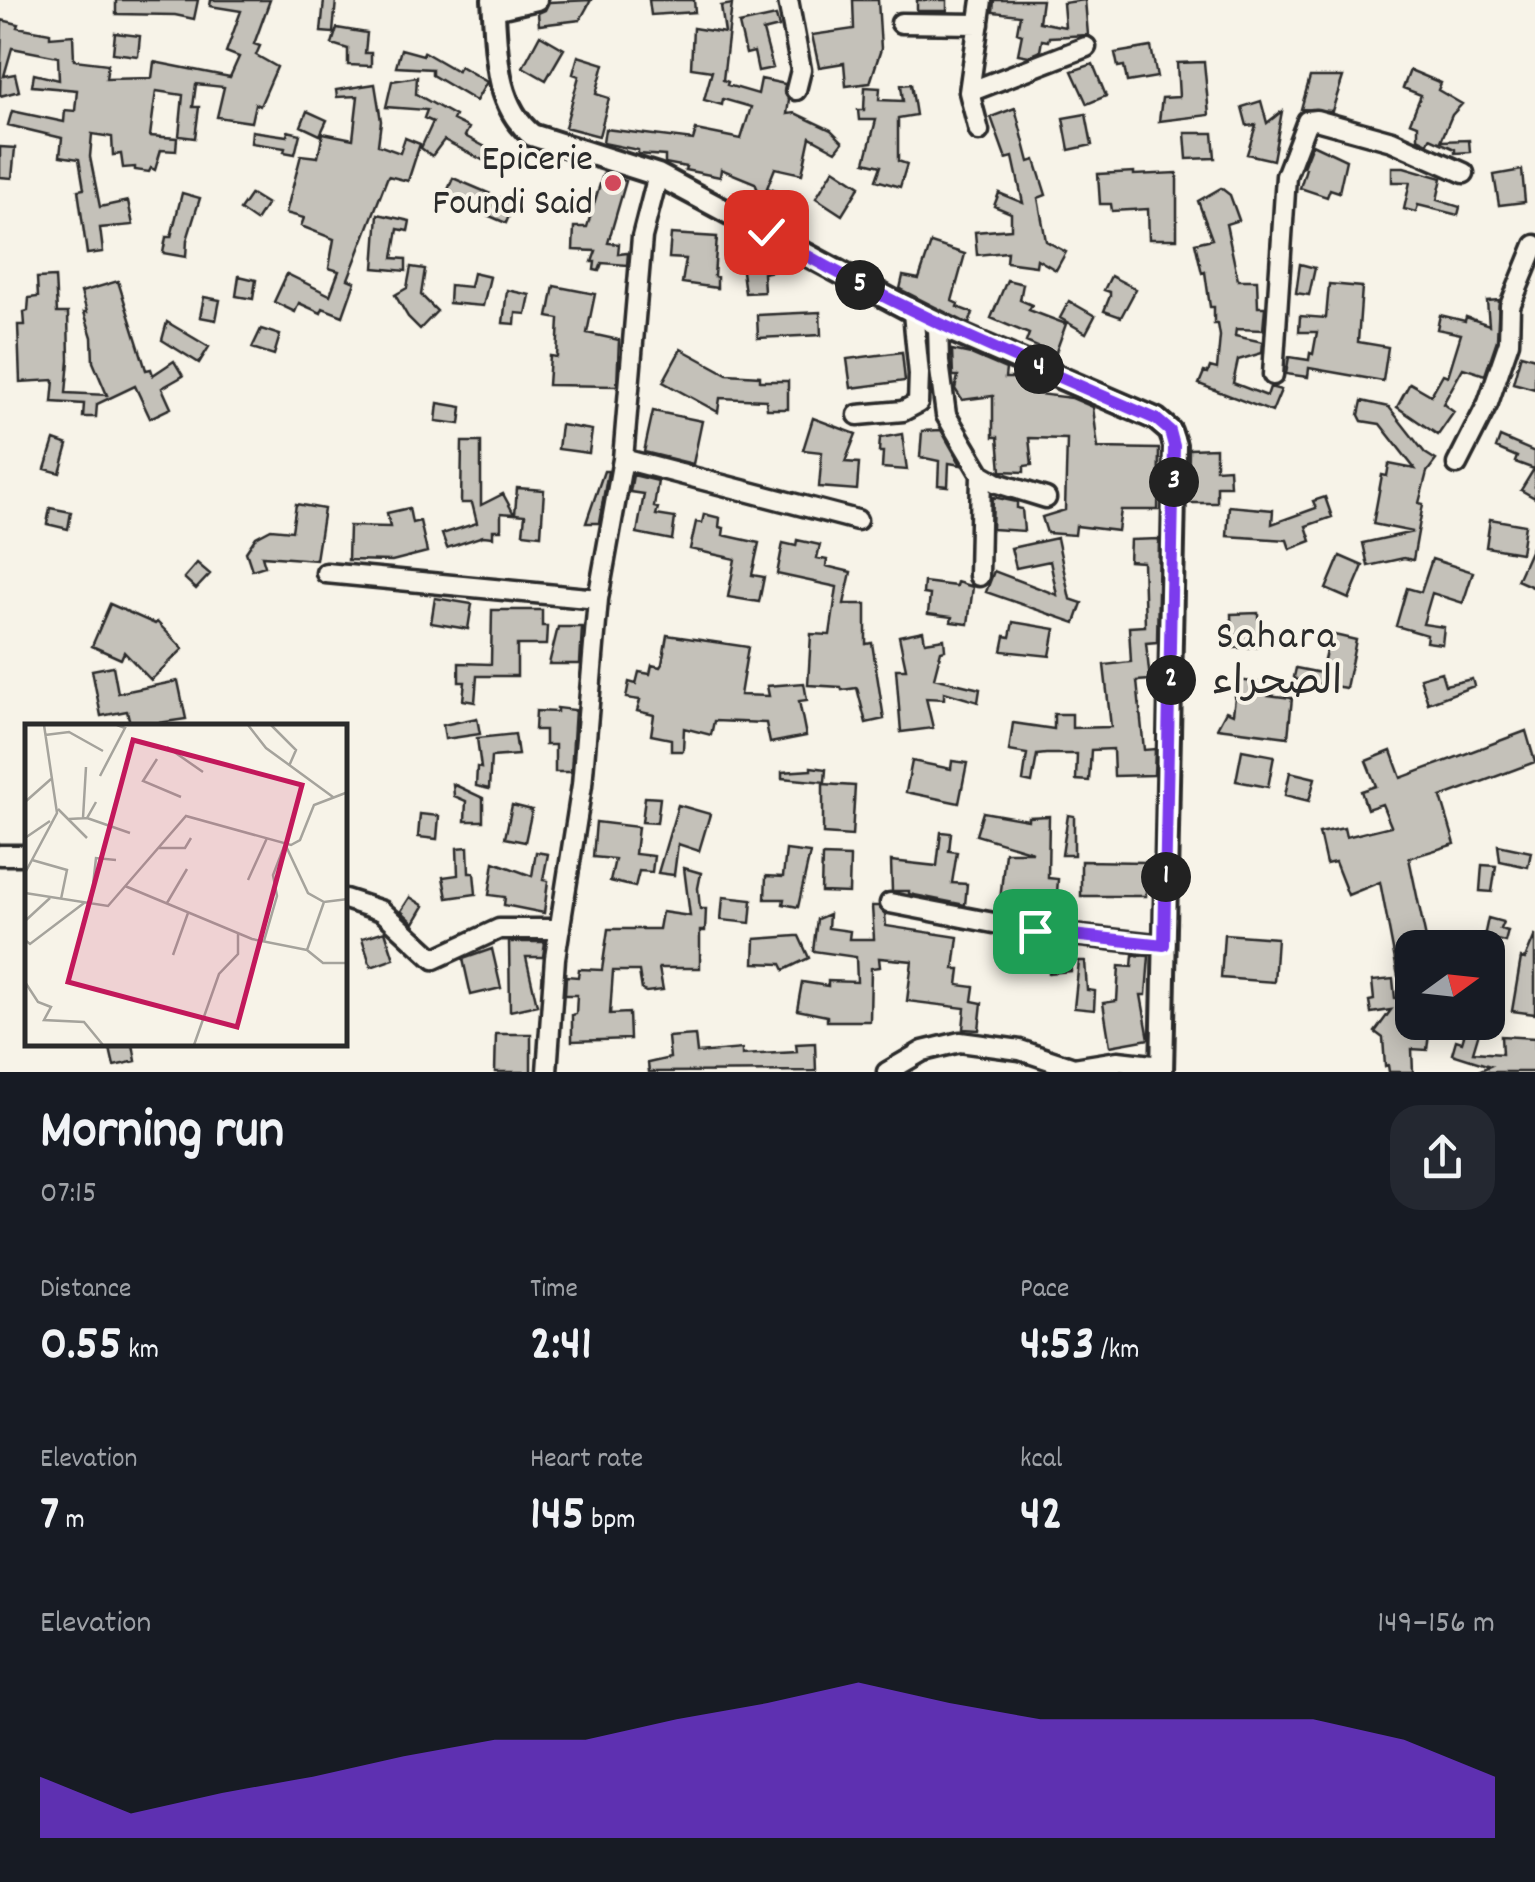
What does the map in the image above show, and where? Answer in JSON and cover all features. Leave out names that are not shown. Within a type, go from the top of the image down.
[{"type":"main road","points":[[493,5],[504,100],[518,124],[532,135],[658,175],[913,313],[1156,419],[1170,431],[1174,446],[1174,551],[1164,945],[1156,1070]]},
{"type":"street","points":[[493,5],[537,0]]},
{"type":"street","points":[[788,0],[801,70],[796,90]]},
{"type":"street","points":[[979,131],[969,92],[982,0]]},
{"type":"street","points":[[902,23],[979,24]]},
{"type":"street","points":[[969,92],[1086,47]]},
{"type":"street","points":[[1272,376],[1286,176],[1308,121],[1392,141],[1464,173]]},
{"type":"street","points":[[547,1072],[560,929],[582,785],[598,599],[623,459],[642,237],[658,175]]},
{"type":"street","points":[[1457,464],[1488,402],[1508,342],[1510,306],[1535,245]]},
{"type":"street","points":[[858,415],[903,411],[918,403],[913,313]]},
{"type":"street","points":[[938,325],[938,362],[946,415],[981,474],[1046,498]]},
{"type":"street","points":[[623,459],[856,520]]},
{"type":"street","points":[[979,576],[981,474]]},
{"type":"street","points":[[326,574],[598,599]]},
{"type":"street","points":[[348,900],[382,911],[434,958],[499,929],[560,929]]},
{"type":"street","points":[[890,903],[1035,931],[1164,945]]},
{"type":"street","points":[[887,1072],[923,1051],[960,1042],[1020,1050],[1074,1068],[1118,1061],[1156,1070]]},
{"type":"building","points":[[116,0],[198,0],[194,19],[116,14]]},
{"type":"building","points":[[211,0],[270,0],[254,44],[260,46],[256,55],[277,67],[260,106],[255,104],[251,122],[217,117],[224,87],[196,84],[193,107],[199,107],[195,138],[179,136],[183,95],[156,91],[150,136],[177,138],[176,151],[161,150],[155,170],[151,168],[149,172],[123,168],[121,154],[113,155],[112,137],[92,134],[90,157],[100,207],[128,201],[133,225],[100,228],[103,252],[87,254],[78,190],[84,189],[79,159],[60,156],[62,138],[8,125],[12,111],[64,122],[65,110],[75,111],[77,90],[32,86],[34,74],[59,80],[58,57],[12,48],[4,76],[15,74],[19,91],[0,96],[2,20],[50,33],[50,37],[73,35],[74,60],[108,64],[106,79],[152,78],[154,62],[230,77],[239,57],[226,52],[241,11],[210,6]]},
{"type":"building","points":[[324,0],[336,0],[333,33],[321,32]]},
{"type":"building","points":[[591,0],[580,20],[539,25],[538,13],[549,2]]},
{"type":"building","points":[[649,0],[694,0],[695,12],[651,15]]},
{"type":"building","points":[[853,0],[878,0],[881,49],[870,83],[846,86],[844,63],[819,67],[812,35],[854,29]]},
{"type":"building","points":[[917,0],[947,0],[947,11],[917,11]]},
{"type":"building","points":[[994,0],[1042,0],[1039,22],[1065,27],[1063,3],[1085,0],[1088,35],[1049,37],[1048,41],[1042,40],[1040,51],[1029,56],[1018,54],[1020,15],[993,12]]},
{"type":"building","points":[[732,4],[723,80],[727,85],[758,94],[761,79],[785,84],[787,114],[795,113],[831,130],[843,142],[836,151],[810,137],[802,174],[775,168],[767,188],[780,192],[799,208],[791,218],[750,202],[757,188],[755,183],[721,169],[720,177],[685,170],[686,167],[665,163],[665,156],[638,154],[638,150],[603,143],[605,129],[693,140],[696,130],[741,139],[751,107],[723,99],[722,105],[704,100],[712,71],[691,68],[693,28],[725,33],[721,6]]},
{"type":"building","points":[[776,16],[779,27],[763,31],[773,68],[758,71],[754,52],[746,54],[739,24]]},
{"type":"building","points":[[337,28],[367,33],[365,53],[371,53],[371,66],[348,65],[348,49],[332,44]]},
{"type":"building","points":[[115,33],[140,36],[138,56],[113,53]]},
{"type":"building","points":[[540,35],[564,49],[546,80],[523,67]]},
{"type":"building","points":[[1151,47],[1157,77],[1127,82],[1124,66],[1118,67],[1115,53]]},
{"type":"building","points":[[401,49],[423,55],[424,52],[487,82],[476,101],[432,75],[432,69],[396,67]]},
{"type":"building","points":[[578,56],[604,64],[596,94],[609,98],[599,136],[565,127],[579,76],[573,74]]},
{"type":"building","points":[[1204,62],[1209,115],[1159,121],[1162,98],[1179,97],[1177,63]]},
{"type":"building","points":[[1093,64],[1106,96],[1087,104],[1072,71]]},
{"type":"building","points":[[1410,70],[1441,83],[1438,90],[1462,104],[1452,115],[1441,141],[1469,140],[1470,152],[1455,153],[1455,149],[1430,138],[1428,143],[1418,138],[1418,125],[1410,122],[1421,95],[1403,88]]},
{"type":"building","points":[[417,77],[416,94],[469,128],[465,136],[502,156],[496,167],[444,140],[432,156],[421,148],[433,122],[424,118],[427,110],[386,107],[392,81]]},
{"type":"building","points":[[1310,77],[1343,77],[1332,111],[1301,109]]},
{"type":"building","points":[[375,84],[381,121],[378,145],[400,153],[405,138],[420,144],[408,181],[388,176],[348,279],[355,282],[343,316],[323,308],[321,313],[299,303],[295,312],[274,302],[287,274],[330,295],[339,271],[329,268],[334,239],[301,226],[304,218],[286,213],[301,155],[318,157],[323,133],[353,139],[358,96],[337,97],[336,90]]},
{"type":"building","points":[[911,84],[916,115],[898,118],[898,161],[907,164],[900,187],[876,180],[881,166],[865,162],[876,120],[859,120],[858,110],[864,110],[865,87],[880,88],[879,100],[903,101],[901,85]]},
{"type":"building","points":[[1261,101],[1267,123],[1282,111],[1273,160],[1247,154],[1256,125],[1247,126],[1242,107]]},
{"type":"building","points":[[1015,108],[1029,162],[1035,160],[1046,195],[1038,198],[1046,241],[1066,252],[1056,270],[1037,259],[1036,266],[1006,262],[1007,252],[977,255],[975,232],[1011,229],[1011,213],[994,206],[999,193],[1023,203],[1013,157],[1006,159],[991,117]]},
{"type":"building","points":[[307,111],[327,120],[320,135],[301,126]]},
{"type":"building","points":[[1086,114],[1092,145],[1069,150],[1063,118]]},
{"type":"building","points":[[252,131],[300,134],[295,154],[284,152],[285,148],[251,143]]},
{"type":"building","points":[[1185,133],[1213,133],[1215,158],[1187,159]]},
{"type":"building","points":[[1312,144],[1346,160],[1339,192],[1330,189],[1327,197],[1300,188]]},
{"type":"building","points":[[0,147],[15,148],[12,178],[0,177]]},
{"type":"building","points":[[1392,167],[1442,178],[1437,200],[1460,207],[1458,215],[1418,205],[1416,212],[1404,209],[1410,182],[1392,182]]},
{"type":"building","points":[[834,169],[860,186],[842,215],[816,198]]},
{"type":"building","points":[[1522,170],[1525,202],[1499,205],[1494,175]]},
{"type":"building","points":[[1177,173],[1177,239],[1149,239],[1148,209],[1112,211],[1111,204],[1100,204],[1098,174]]},
{"type":"building","points":[[603,174],[626,181],[608,243],[619,244],[618,254],[628,253],[627,265],[602,263],[599,271],[594,270],[592,262],[596,251],[573,250],[574,227],[587,227]]},
{"type":"building","points":[[453,178],[514,204],[506,223],[445,197]]},
{"type":"building","points":[[1221,188],[1230,195],[1239,220],[1226,224],[1238,280],[1257,280],[1258,307],[1265,307],[1263,330],[1236,329],[1235,336],[1263,342],[1262,353],[1238,360],[1233,383],[1267,396],[1270,387],[1281,390],[1272,412],[1199,384],[1210,367],[1217,369],[1220,336],[1195,243],[1212,239],[1198,201]]},
{"type":"building","points":[[182,193],[200,198],[186,257],[163,253]]},
{"type":"building","points":[[251,194],[267,204],[256,221],[240,210]]},
{"type":"building","points":[[378,214],[410,221],[408,231],[398,229],[393,258],[406,259],[406,271],[374,268]]},
{"type":"building","points":[[671,234],[717,237],[717,288],[682,283],[686,259],[669,258]]},
{"type":"building","points":[[931,243],[965,254],[952,301],[973,313],[969,324],[900,289],[903,276],[919,279]]},
{"type":"building","points":[[761,246],[771,251],[774,271],[763,273],[764,292],[745,293],[739,249]]},
{"type":"building","points":[[1300,264],[1315,268],[1309,295],[1296,293]]},
{"type":"building","points":[[411,267],[425,269],[421,295],[437,311],[420,329],[395,295],[407,288]]},
{"type":"building","points":[[473,273],[490,277],[483,306],[449,303],[450,285],[470,287]]},
{"type":"building","points":[[239,276],[256,280],[253,299],[236,296]]},
{"type":"building","points":[[1111,276],[1136,289],[1121,317],[1104,311],[1110,292],[1104,290]]},
{"type":"building","points":[[55,277],[57,313],[68,313],[66,393],[107,395],[93,362],[92,337],[81,292],[118,281],[146,370],[151,369],[153,375],[174,361],[183,376],[162,388],[171,408],[150,418],[135,386],[97,404],[96,417],[83,417],[84,404],[52,402],[54,380],[20,382],[18,325],[25,325],[29,298],[38,297],[37,278]]},
{"type":"building","points":[[1007,280],[1023,284],[1020,300],[1032,305],[1029,310],[1066,324],[1053,360],[1037,353],[1040,348],[1026,342],[1029,334],[991,318]]},
{"type":"building","points":[[1329,284],[1362,287],[1358,342],[1388,347],[1383,381],[1309,368],[1308,377],[1286,374],[1289,357],[1309,360],[1310,353],[1313,354],[1317,332],[1299,332],[1300,316],[1326,318]]},
{"type":"building","points":[[554,286],[595,294],[587,333],[619,340],[617,386],[548,385],[550,356],[557,357],[559,319],[548,317]]},
{"type":"building","points":[[507,290],[530,295],[526,314],[516,313],[515,324],[503,323]]},
{"type":"building","points":[[204,297],[220,300],[216,320],[200,317]]},
{"type":"building","points":[[1499,300],[1497,340],[1485,375],[1463,368],[1443,404],[1454,412],[1438,435],[1397,407],[1410,383],[1431,395],[1443,374],[1448,376],[1461,334],[1437,329],[1440,315],[1465,321],[1466,317],[1489,325],[1487,301]]},
{"type":"building","points":[[1069,301],[1095,316],[1086,333],[1060,318]]},
{"type":"building","points":[[820,312],[821,335],[758,338],[757,315]]},
{"type":"building","points":[[167,322],[209,347],[199,363],[162,340]]},
{"type":"building","points":[[261,329],[280,335],[274,355],[252,348]]},
{"type":"building","points":[[681,349],[727,374],[760,376],[760,381],[788,381],[788,409],[767,409],[766,400],[720,398],[718,412],[663,382]]},
{"type":"building","points":[[952,350],[1006,369],[1005,378],[1027,378],[1038,383],[1038,394],[1072,398],[1093,407],[1098,448],[1159,449],[1158,510],[1121,510],[1118,531],[1076,526],[1075,535],[1047,533],[1042,517],[1065,510],[1067,439],[1029,438],[1032,465],[1024,466],[1024,472],[1001,471],[998,437],[993,437],[993,396],[962,400],[955,389],[958,376],[953,376]]},
{"type":"building","points":[[902,352],[905,381],[851,388],[847,359]]},
{"type":"building","points":[[1521,354],[1535,358],[1535,389],[1513,383]]},
{"type":"building","points":[[1362,401],[1389,407],[1425,453],[1436,460],[1427,472],[1419,503],[1423,504],[1413,560],[1404,558],[1368,566],[1363,543],[1413,532],[1373,524],[1382,475],[1387,476],[1389,464],[1415,469],[1380,424],[1362,421]]},
{"type":"building","points":[[438,403],[462,407],[460,424],[436,421]]},
{"type":"building","points":[[653,411],[702,421],[693,464],[644,452]]},
{"type":"building","points":[[813,418],[856,434],[845,462],[859,463],[857,490],[819,487],[822,452],[803,450]]},
{"type":"building","points":[[561,425],[592,430],[589,453],[558,449]]},
{"type":"building","points":[[941,430],[961,465],[949,463],[948,486],[938,485],[939,461],[920,457],[922,431]]},
{"type":"building","points":[[902,434],[907,470],[882,468],[880,438]]},
{"type":"building","points":[[1500,437],[1535,452],[1535,498],[1521,490],[1534,469],[1515,462],[1517,457],[1496,448]]},
{"type":"building","points":[[54,440],[68,445],[60,473],[45,469]]},
{"type":"building","points":[[462,442],[481,442],[481,505],[503,494],[514,514],[501,513],[501,530],[493,530],[493,537],[483,536],[447,548],[442,534],[477,523],[472,503],[461,503]]},
{"type":"building","points":[[1216,448],[1216,469],[1229,468],[1230,486],[1217,486],[1217,503],[1188,503],[1189,449]]},
{"type":"building","points":[[604,471],[608,471],[599,523],[586,523]]},
{"type":"building","points":[[633,475],[658,481],[654,507],[658,508],[656,515],[675,518],[672,540],[637,533],[644,494],[630,492]]},
{"type":"building","points":[[517,488],[544,490],[541,535],[523,533],[525,515],[515,514]]},
{"type":"building","points":[[993,497],[1017,502],[1017,508],[1022,509],[1024,531],[992,529]]},
{"type":"building","points":[[1325,497],[1332,517],[1306,526],[1311,541],[1290,549],[1287,540],[1227,536],[1229,506],[1273,510],[1272,524],[1316,508],[1313,501]]},
{"type":"building","points":[[296,504],[324,509],[316,560],[262,556],[265,566],[252,570],[246,552],[256,537],[271,529],[292,531]]},
{"type":"building","points":[[50,508],[71,512],[68,529],[47,524]]},
{"type":"building","points":[[409,508],[412,523],[420,521],[427,552],[392,561],[348,560],[349,526],[390,527],[387,513]]},
{"type":"building","points":[[704,514],[720,518],[723,535],[759,543],[752,575],[764,577],[759,602],[728,597],[735,559],[690,549],[696,522],[702,523]]},
{"type":"building","points":[[1490,519],[1525,525],[1521,553],[1486,547]]},
{"type":"building","points":[[1057,538],[1070,599],[1082,603],[1075,623],[986,592],[994,571],[1057,595],[1050,561],[1016,568],[1011,548]]},
{"type":"building","points":[[1159,539],[1157,642],[1146,643],[1150,680],[1137,681],[1144,750],[1155,749],[1154,775],[1114,776],[1113,749],[1091,750],[1089,781],[1076,780],[1077,754],[1046,754],[1037,755],[1032,783],[1023,781],[1027,754],[1009,751],[1013,723],[1054,729],[1054,714],[1072,714],[1072,728],[1111,727],[1104,665],[1131,662],[1129,627],[1145,626],[1143,562],[1129,561],[1130,540]]},
{"type":"building","points":[[797,540],[820,545],[817,558],[827,560],[826,566],[851,572],[844,604],[866,604],[866,644],[872,643],[884,719],[866,723],[857,688],[808,685],[811,634],[830,635],[837,587],[777,574],[783,543],[796,546]]},
{"type":"building","points":[[1535,540],[1535,588],[1517,580]]},
{"type":"building","points":[[1340,556],[1363,566],[1349,599],[1326,589]]},
{"type":"building","points":[[1432,559],[1473,572],[1463,603],[1432,593],[1423,624],[1444,627],[1442,644],[1426,642],[1427,635],[1396,626],[1407,588],[1421,592]]},
{"type":"building","points":[[197,563],[210,574],[196,589],[184,578]]},
{"type":"building","points":[[924,582],[956,586],[957,582],[973,587],[968,624],[928,614],[930,595],[923,594]]},
{"type":"building","points":[[435,598],[472,604],[468,629],[431,623]]},
{"type":"building","points":[[110,604],[157,622],[183,649],[151,680],[124,652],[121,659],[92,646]]},
{"type":"building","points":[[492,610],[542,610],[542,626],[547,626],[546,645],[517,645],[517,676],[477,676],[475,702],[463,700],[465,682],[459,682],[459,663],[491,664]]},
{"type":"building","points":[[1258,613],[1259,647],[1232,648],[1231,614]]},
{"type":"building","points":[[1013,622],[1055,629],[1050,656],[1002,651]]},
{"type":"building","points":[[558,627],[582,627],[580,664],[549,664]]},
{"type":"building","points":[[923,631],[925,642],[944,639],[945,650],[941,651],[934,678],[980,689],[978,702],[944,692],[944,699],[926,698],[933,728],[901,732],[896,669],[906,669],[899,636]]},
{"type":"building","points":[[1330,634],[1356,640],[1346,688],[1297,680],[1296,668],[1321,673]]},
{"type":"building","points":[[667,635],[748,647],[740,695],[769,696],[767,686],[804,683],[807,700],[799,701],[806,736],[770,743],[766,723],[714,721],[711,735],[684,728],[683,751],[671,751],[671,739],[651,735],[654,715],[637,711],[640,700],[626,698],[629,682],[636,684],[639,672],[650,674],[652,665],[662,664]]},
{"type":"building","points":[[113,666],[118,693],[178,681],[186,719],[130,724],[127,711],[101,716],[92,670]]},
{"type":"building","points":[[1441,672],[1445,685],[1472,679],[1474,686],[1428,703],[1420,678]]},
{"type":"building","points":[[1237,680],[1262,683],[1260,694],[1292,698],[1288,737],[1217,728],[1226,711],[1233,714]]},
{"type":"building","points":[[557,708],[575,710],[571,772],[555,772],[555,745],[545,745],[545,730],[535,730],[536,711],[557,712]]},
{"type":"building","points":[[477,718],[480,734],[445,739],[443,725]]},
{"type":"building","points":[[1526,731],[1535,762],[1441,797],[1455,844],[1409,858],[1424,930],[1395,930],[1395,960],[1380,882],[1348,895],[1335,862],[1326,864],[1319,833],[1344,828],[1346,837],[1391,826],[1382,804],[1367,809],[1361,791],[1376,786],[1366,761],[1391,751],[1401,778]]},
{"type":"building","points":[[515,734],[518,755],[491,757],[489,789],[476,786],[477,767],[481,768],[477,738]]},
{"type":"building","points":[[1242,750],[1274,756],[1268,787],[1236,781]]},
{"type":"building","points":[[912,761],[951,769],[952,761],[967,763],[959,803],[906,792]]},
{"type":"building","points":[[811,767],[826,769],[825,782],[782,778],[782,772]]},
{"type":"building","points":[[1290,772],[1315,778],[1309,801],[1285,795]]},
{"type":"building","points":[[453,784],[483,798],[483,821],[465,821],[466,801],[454,796]]},
{"type":"building","points":[[823,784],[855,786],[852,836],[823,834]]},
{"type":"building","points":[[645,797],[660,798],[657,823],[642,822]]},
{"type":"building","points":[[512,805],[532,810],[525,842],[505,838]]},
{"type":"building","points":[[678,805],[710,814],[699,851],[678,844],[674,875],[658,873]]},
{"type":"building","points":[[983,812],[1028,820],[1049,816],[1048,878],[1058,879],[1055,921],[999,911],[1005,852],[1033,852],[976,835]]},
{"type":"building","points":[[420,814],[439,816],[437,839],[418,837]]},
{"type":"building","points":[[1068,815],[1074,816],[1074,855],[1062,855]]},
{"type":"building","points":[[596,822],[638,827],[635,854],[654,856],[652,872],[639,871],[635,887],[610,881],[615,859],[593,857]]},
{"type":"building","points":[[941,832],[951,833],[949,851],[957,852],[952,883],[967,884],[965,905],[909,891],[892,891],[891,861],[937,866]]},
{"type":"building","points":[[1498,845],[1531,852],[1528,867],[1500,861]]},
{"type":"building","points":[[468,847],[469,873],[474,873],[476,894],[447,898],[443,877],[458,875],[457,848]]},
{"type":"building","points":[[786,850],[810,853],[798,907],[783,904],[784,899],[765,899],[766,876],[783,877]]},
{"type":"building","points":[[536,852],[548,854],[543,880],[548,881],[544,913],[504,905],[505,897],[489,895],[494,862],[532,876]]},
{"type":"building","points":[[822,856],[850,857],[849,893],[821,892]]},
{"type":"building","points":[[1081,861],[1146,862],[1146,896],[1081,896]]},
{"type":"building","points":[[1482,865],[1496,866],[1492,892],[1480,891]]},
{"type":"building","points":[[684,868],[701,873],[700,909],[706,909],[705,931],[700,931],[700,968],[659,968],[663,990],[646,992],[642,990],[639,971],[613,971],[610,1014],[629,1013],[630,1039],[572,1041],[577,995],[565,995],[566,976],[578,977],[579,969],[602,970],[608,929],[659,929],[662,912],[690,916]]},
{"type":"building","points":[[410,897],[424,906],[414,923],[401,911]]},
{"type":"building","points":[[723,897],[752,900],[750,923],[721,920]]},
{"type":"building","points":[[872,906],[878,906],[885,914],[886,926],[958,937],[954,969],[960,969],[958,985],[974,987],[972,1001],[982,1003],[979,1030],[963,1029],[965,1008],[907,1001],[912,961],[879,958],[880,967],[871,968],[870,1021],[827,1021],[827,1016],[797,1010],[802,982],[828,986],[828,981],[857,982],[856,957],[813,951],[817,919],[829,914],[828,928],[850,931],[849,939],[874,939]]},
{"type":"building","points":[[1488,918],[1503,922],[1500,929],[1504,930],[1485,930]]},
{"type":"building","points":[[385,931],[394,959],[371,967],[362,938]]},
{"type":"building","points":[[1224,934],[1277,938],[1274,982],[1221,978]]},
{"type":"building","points":[[1535,935],[1535,1014],[1512,1011],[1521,958],[1525,959]]},
{"type":"building","points":[[799,936],[809,958],[784,970],[781,964],[754,963],[755,939]]},
{"type":"building","points":[[509,942],[545,942],[543,957],[526,957],[537,1005],[510,1011]]},
{"type":"building","points":[[1047,946],[1069,947],[1071,971],[1049,973]]},
{"type":"building","points":[[492,949],[501,988],[471,995],[463,959]]},
{"type":"building","points":[[1133,955],[1149,956],[1146,995],[1141,995],[1149,1039],[1110,1046],[1103,1003],[1117,1001],[1119,966],[1132,967]]},
{"type":"building","points":[[1079,961],[1085,961],[1087,990],[1095,991],[1094,1010],[1074,1008]]},
{"type":"building","points":[[1393,979],[1395,1040],[1428,1040],[1427,1050],[1412,1049],[1413,1072],[1389,1072],[1388,1065],[1385,1066],[1383,1038],[1375,1032],[1391,1010],[1371,1013],[1372,981]]},
{"type":"building","points":[[496,1034],[531,1034],[531,1072],[495,1072]]},
{"type":"building","points":[[695,1035],[697,1053],[742,1049],[742,1055],[797,1052],[796,1044],[815,1043],[816,1071],[649,1072],[648,1063],[670,1058],[668,1037]]},
{"type":"building","points":[[1505,1036],[1535,1038],[1535,1072],[1476,1072],[1490,1066],[1452,1054],[1456,1040],[1477,1040],[1473,1052],[1502,1054],[1501,1040]]},
{"type":"building","points":[[110,1047],[134,1047],[136,1061],[114,1066]]},
{"type":"place","name":"Epicerie Foundi Said","points":[[613,183]]},
{"type":"district","name":"Sahara الصحراء","points":[[1277,662]]},
{"type":"route","points":[[766,232],[913,313],[1156,419],[1170,431],[1174,446],[1174,568],[1164,945],[1035,931]]}]
